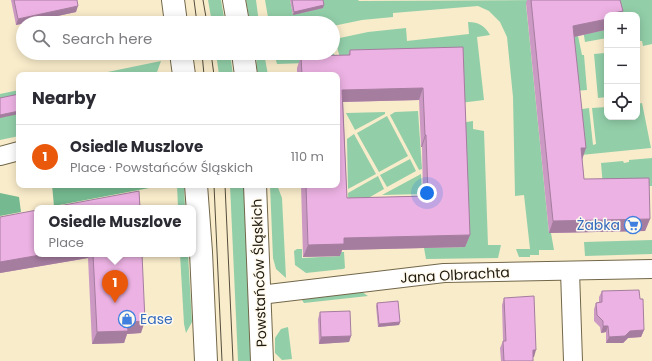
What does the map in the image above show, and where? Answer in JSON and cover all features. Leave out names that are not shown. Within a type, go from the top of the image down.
[{"type":"main road","points":[[173,0],[175,16]]},
{"type":"main road","points":[[234,0],[237,16]]},
{"type":"main road","points":[[182,60],[184,72]]},
{"type":"main road","points":[[244,60],[246,72]]},
{"type":"main road","points":[[196,188],[206,361]]},
{"type":"main road","name":"Powstańców Śląskich","points":[[256,188],[262,361]]},
{"type":"street","points":[[0,156],[16,152]]},
{"type":"street","name":"Jana Olbrachta","points":[[260,295],[424,274],[652,270]]},
{"type":"street","points":[[570,271],[573,361]]},
{"type":"green space","points":[[208,0],[221,0],[224,16],[211,16]]},
{"type":"green space","points":[[246,0],[256,0],[258,16],[249,16]]},
{"type":"green space","points":[[265,0],[290,0],[293,15],[321,0],[542,0],[526,4],[549,233],[551,233],[554,250],[539,250],[539,255],[519,257],[516,249],[530,249],[524,195],[515,196],[513,97],[507,37],[500,22],[489,11],[478,6],[393,13],[393,17],[362,20],[340,25],[340,16],[268,16]]},
{"type":"green space","points":[[613,0],[652,0],[652,44],[643,46],[642,41],[640,41],[640,12],[616,12]]},
{"type":"green space","points":[[468,22],[481,25],[490,35],[477,37],[484,100],[460,103],[341,62],[340,58],[340,38],[368,32],[406,28],[407,41],[469,34]]},
{"type":"green space","points":[[583,30],[595,32],[604,30],[604,39],[585,42]]},
{"type":"green space","points":[[577,31],[582,55],[584,55],[587,90],[575,91],[569,33]]},
{"type":"green space","points":[[604,53],[604,97],[598,98],[594,54]]},
{"type":"green space","points":[[217,60],[231,60],[233,72],[219,72]]},
{"type":"green space","points":[[257,60],[265,60],[267,72],[258,72]]},
{"type":"green space","points":[[276,60],[336,60],[336,62],[277,64]]},
{"type":"green space","points":[[161,61],[157,72],[108,72]]},
{"type":"green space","points":[[16,91],[16,137],[0,140],[0,94]]},
{"type":"green space","points":[[640,103],[642,103],[651,148],[581,155],[576,110],[589,108],[593,145],[596,144],[592,108],[604,107],[604,120],[640,120]]},
{"type":"green space","points":[[418,111],[422,169],[419,170],[390,115],[395,112]]},
{"type":"green space","points":[[385,112],[385,114],[355,130],[346,113]]},
{"type":"green space","points":[[387,116],[408,156],[379,172],[357,133]]},
{"type":"green space","points":[[473,121],[473,129],[484,131],[488,245],[501,245],[498,258],[426,259],[424,248],[465,247],[460,123]]},
{"type":"green space","points":[[354,134],[376,174],[348,189],[347,139]]},
{"type":"green space","points":[[652,158],[652,186],[603,187],[601,163],[623,161],[624,163],[629,162],[629,160]]},
{"type":"green space","points":[[410,159],[416,171],[387,187],[380,175]]},
{"type":"green space","points":[[421,174],[422,194],[382,195]]},
{"type":"green space","points":[[378,176],[384,189],[349,209],[348,193]]},
{"type":"green space","points":[[52,188],[149,188],[59,205],[54,205]]},
{"type":"green space","points":[[177,188],[184,188],[185,205],[178,205]]},
{"type":"green space","points":[[230,188],[244,188],[251,361],[238,361]]},
{"type":"green space","points":[[270,188],[278,188],[282,198],[286,278],[276,269],[273,258]]},
{"type":"green space","points":[[0,193],[19,197],[21,212],[0,216]]},
{"type":"green space","points":[[652,240],[652,254],[585,256],[584,242]]},
{"type":"green space","points":[[297,249],[302,249],[302,258],[340,256],[341,252],[344,252],[345,268],[306,273],[295,265],[294,251]]},
{"type":"green space","points":[[180,257],[188,257],[192,322],[186,333],[184,324]]},
{"type":"green space","points":[[359,290],[368,296],[304,303],[300,297]]},
{"type":"green space","points":[[288,327],[292,359],[282,360],[275,353],[275,338],[281,329]]},
{"type":"building","points":[[14,0],[77,0],[78,6],[32,16],[17,16]]},
{"type":"building","points":[[292,0],[323,0],[324,5],[294,12]]},
{"type":"building","points":[[531,0],[620,0],[623,11],[604,12],[604,20],[573,26],[586,148],[581,148],[584,179],[649,178],[650,219],[553,221]]},
{"type":"building","points":[[463,47],[470,235],[344,238],[344,244],[308,245],[306,188],[340,188],[340,72],[302,72],[301,60],[340,60],[340,55],[350,55],[350,50]],"holes":[[[423,88],[428,196],[347,198],[342,90]]]},
{"type":"building","points":[[16,95],[16,112],[0,115],[0,98]]},
{"type":"building","points":[[139,191],[140,205],[64,205]]},
{"type":"building","points":[[34,211],[34,256],[0,262],[0,217]]},
{"type":"building","points":[[93,257],[142,257],[145,321],[127,322],[128,331],[97,332]]},
{"type":"building","points":[[639,290],[640,299],[643,299],[644,330],[630,331],[625,336],[609,337],[608,326],[603,326],[603,321],[597,315],[596,303],[602,302],[602,291]]},
{"type":"building","points":[[534,296],[536,350],[533,350],[533,361],[504,361],[503,341],[506,341],[504,298]]},
{"type":"building","points":[[398,301],[400,322],[379,324],[377,303]]},
{"type":"building","points":[[350,311],[351,336],[321,337],[320,312]]},
{"type":"tram line","points":[[194,0],[196,16]]},
{"type":"tram line","points":[[203,0],[206,16]]},
{"type":"tram line","points":[[203,60],[204,72]]},
{"type":"tram line","points":[[212,60],[214,72]]},
{"type":"tram line","points":[[214,188],[222,361]]},
{"type":"tram line","points":[[225,188],[233,361]]},
{"type":"place","name":"Żabka","points":[[633,225]]},
{"type":"place","name":"Osiedle Muszlove","points":[[115,303]]},
{"type":"place","name":"Ease","points":[[127,319]]}]
